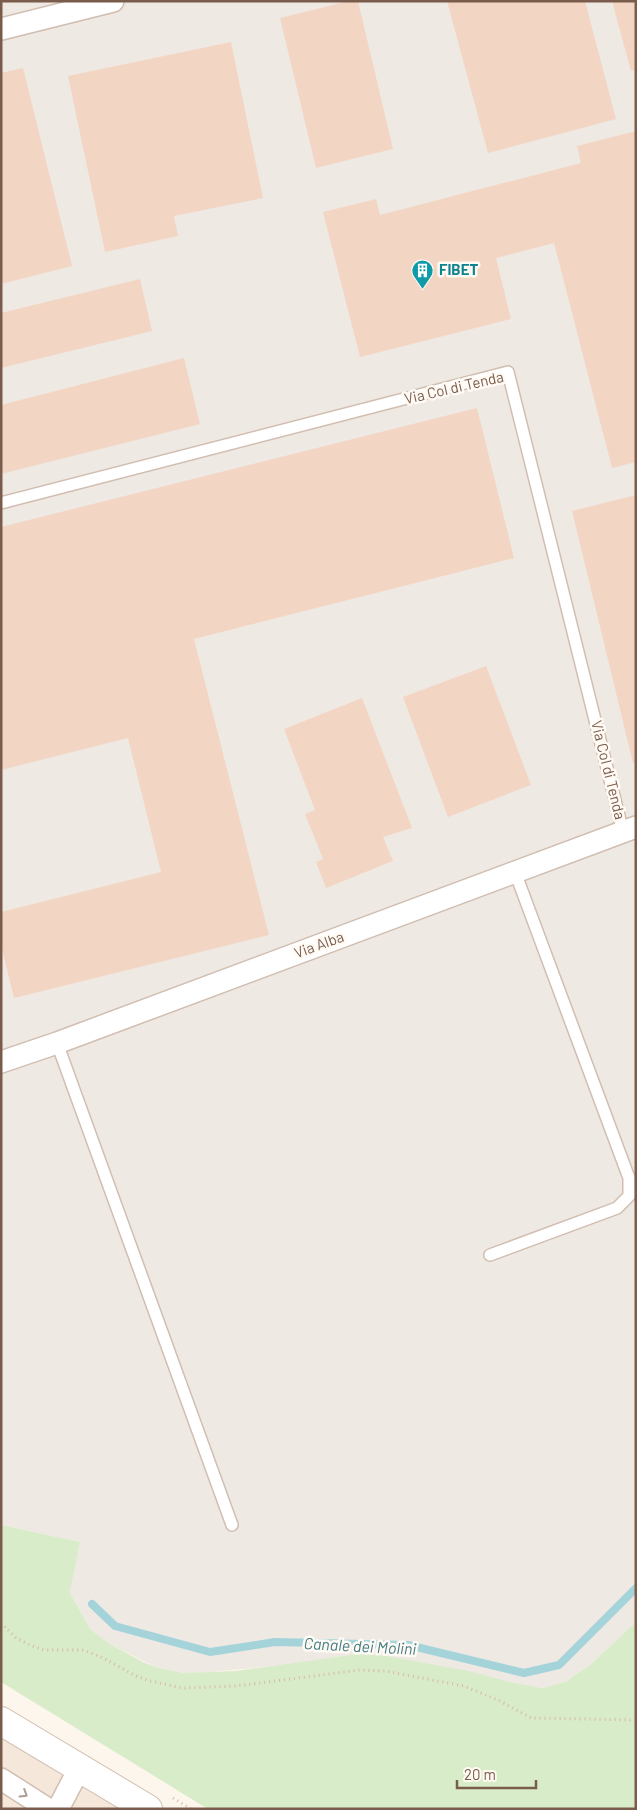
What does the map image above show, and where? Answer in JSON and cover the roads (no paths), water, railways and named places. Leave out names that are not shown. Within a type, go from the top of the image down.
[{"type":"street","points":[[1,29],[113,1]]},
{"type":"street","name":"Via Alba","points":[[1,1062],[630,829]]},
{"type":"street","points":[[1,1721],[148,1809]]},
{"type":"street","points":[[58,1809],[80,1767]]},
{"type":"street","points":[[1,1779],[48,1809]]},
{"type":"lane","name":"Via Col di Tenda","points":[[1,504],[508,372],[630,829]]},
{"type":"lane","points":[[490,1255],[617,1208],[629,1196],[629,1178],[515,872]]},
{"type":"lane","points":[[57,1042],[232,1525]]},
{"type":"waterway","name":"Canale dei Molini","points":[[92,1604],[115,1626],[210,1652],[275,1642],[408,1645],[524,1673],[559,1665],[636,1588]]},
{"type":"place","name":"FIBET","points":[[423,289]]}]
